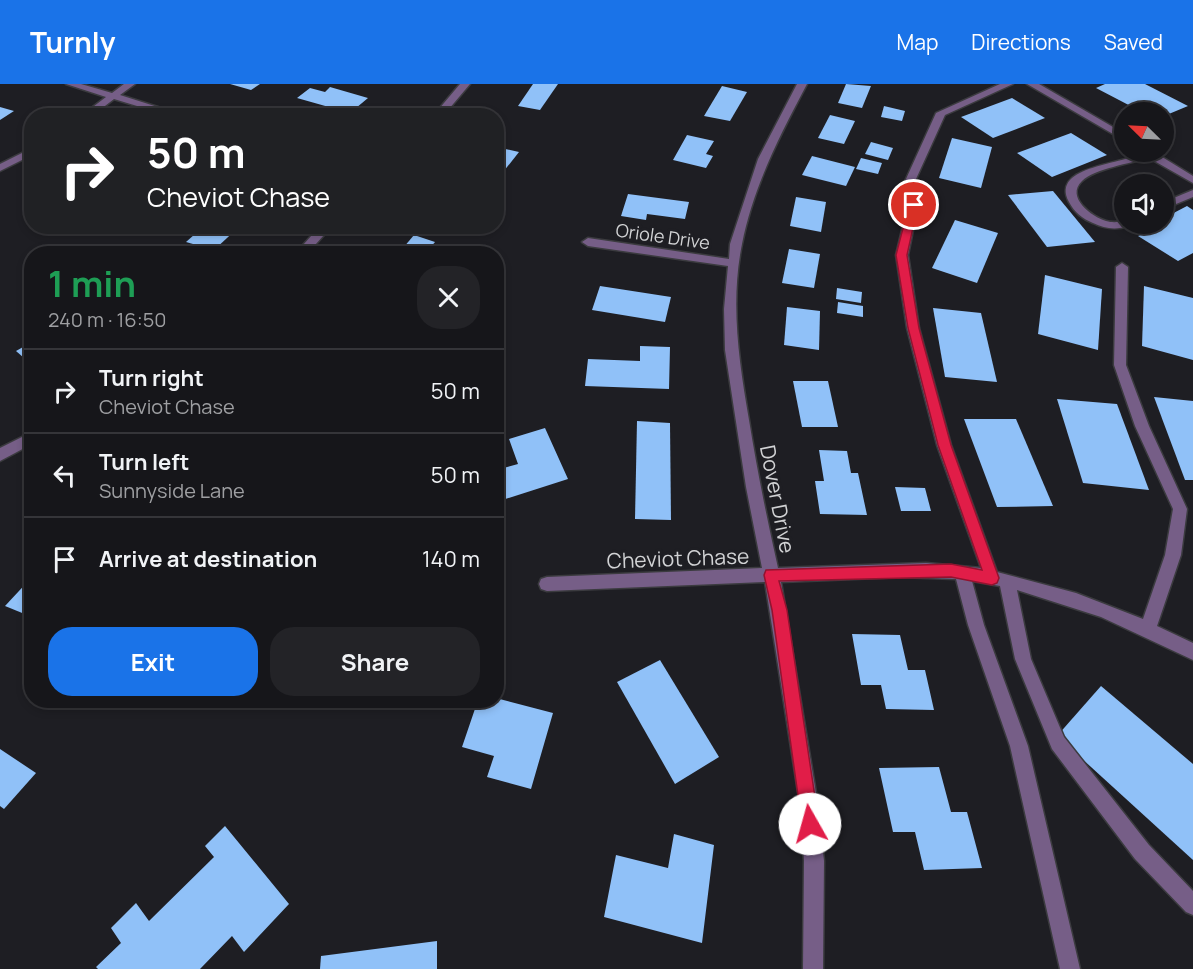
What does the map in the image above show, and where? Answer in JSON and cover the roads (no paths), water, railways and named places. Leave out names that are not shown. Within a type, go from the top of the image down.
[{"type":"street","points":[[71,84],[156,108]]},
{"type":"street","points":[[96,108],[130,84]]},
{"type":"street","points":[[444,108],[465,84]]},
{"type":"street","name":"Dover Drive","points":[[802,84],[763,159],[736,244],[730,309],[731,350],[753,487],[779,610],[809,805],[814,861],[813,969]]},
{"type":"street","points":[[1008,84],[941,113],[906,189],[914,205],[902,255],[913,328],[944,445],[999,580],[1023,659],[1058,743],[1142,852],[1193,905]]},
{"type":"street","points":[[1032,84],[1114,131]]},
{"type":"street","points":[[0,168],[24,155]]},
{"type":"street","points":[[1114,225],[1087,217],[1077,206],[1072,188],[1076,179],[1121,162]]},
{"type":"street","points":[[1163,162],[1193,180]]},
{"type":"street","points":[[1174,202],[1193,193]]},
{"type":"street","points":[[308,246],[319,234]]},
{"type":"street","name":"Oriole Drive","points":[[588,242],[734,263]]},
{"type":"street","points":[[1122,267],[1120,365],[1142,426],[1180,509],[1173,555],[1148,629]]},
{"type":"street","points":[[0,455],[24,442]]},
{"type":"street","name":"Cheviot Chase","points":[[547,585],[901,570],[962,573],[1073,597],[1148,629],[1193,652]]},
{"type":"street","points":[[962,573],[976,625],[1019,746],[1070,969]]}]
